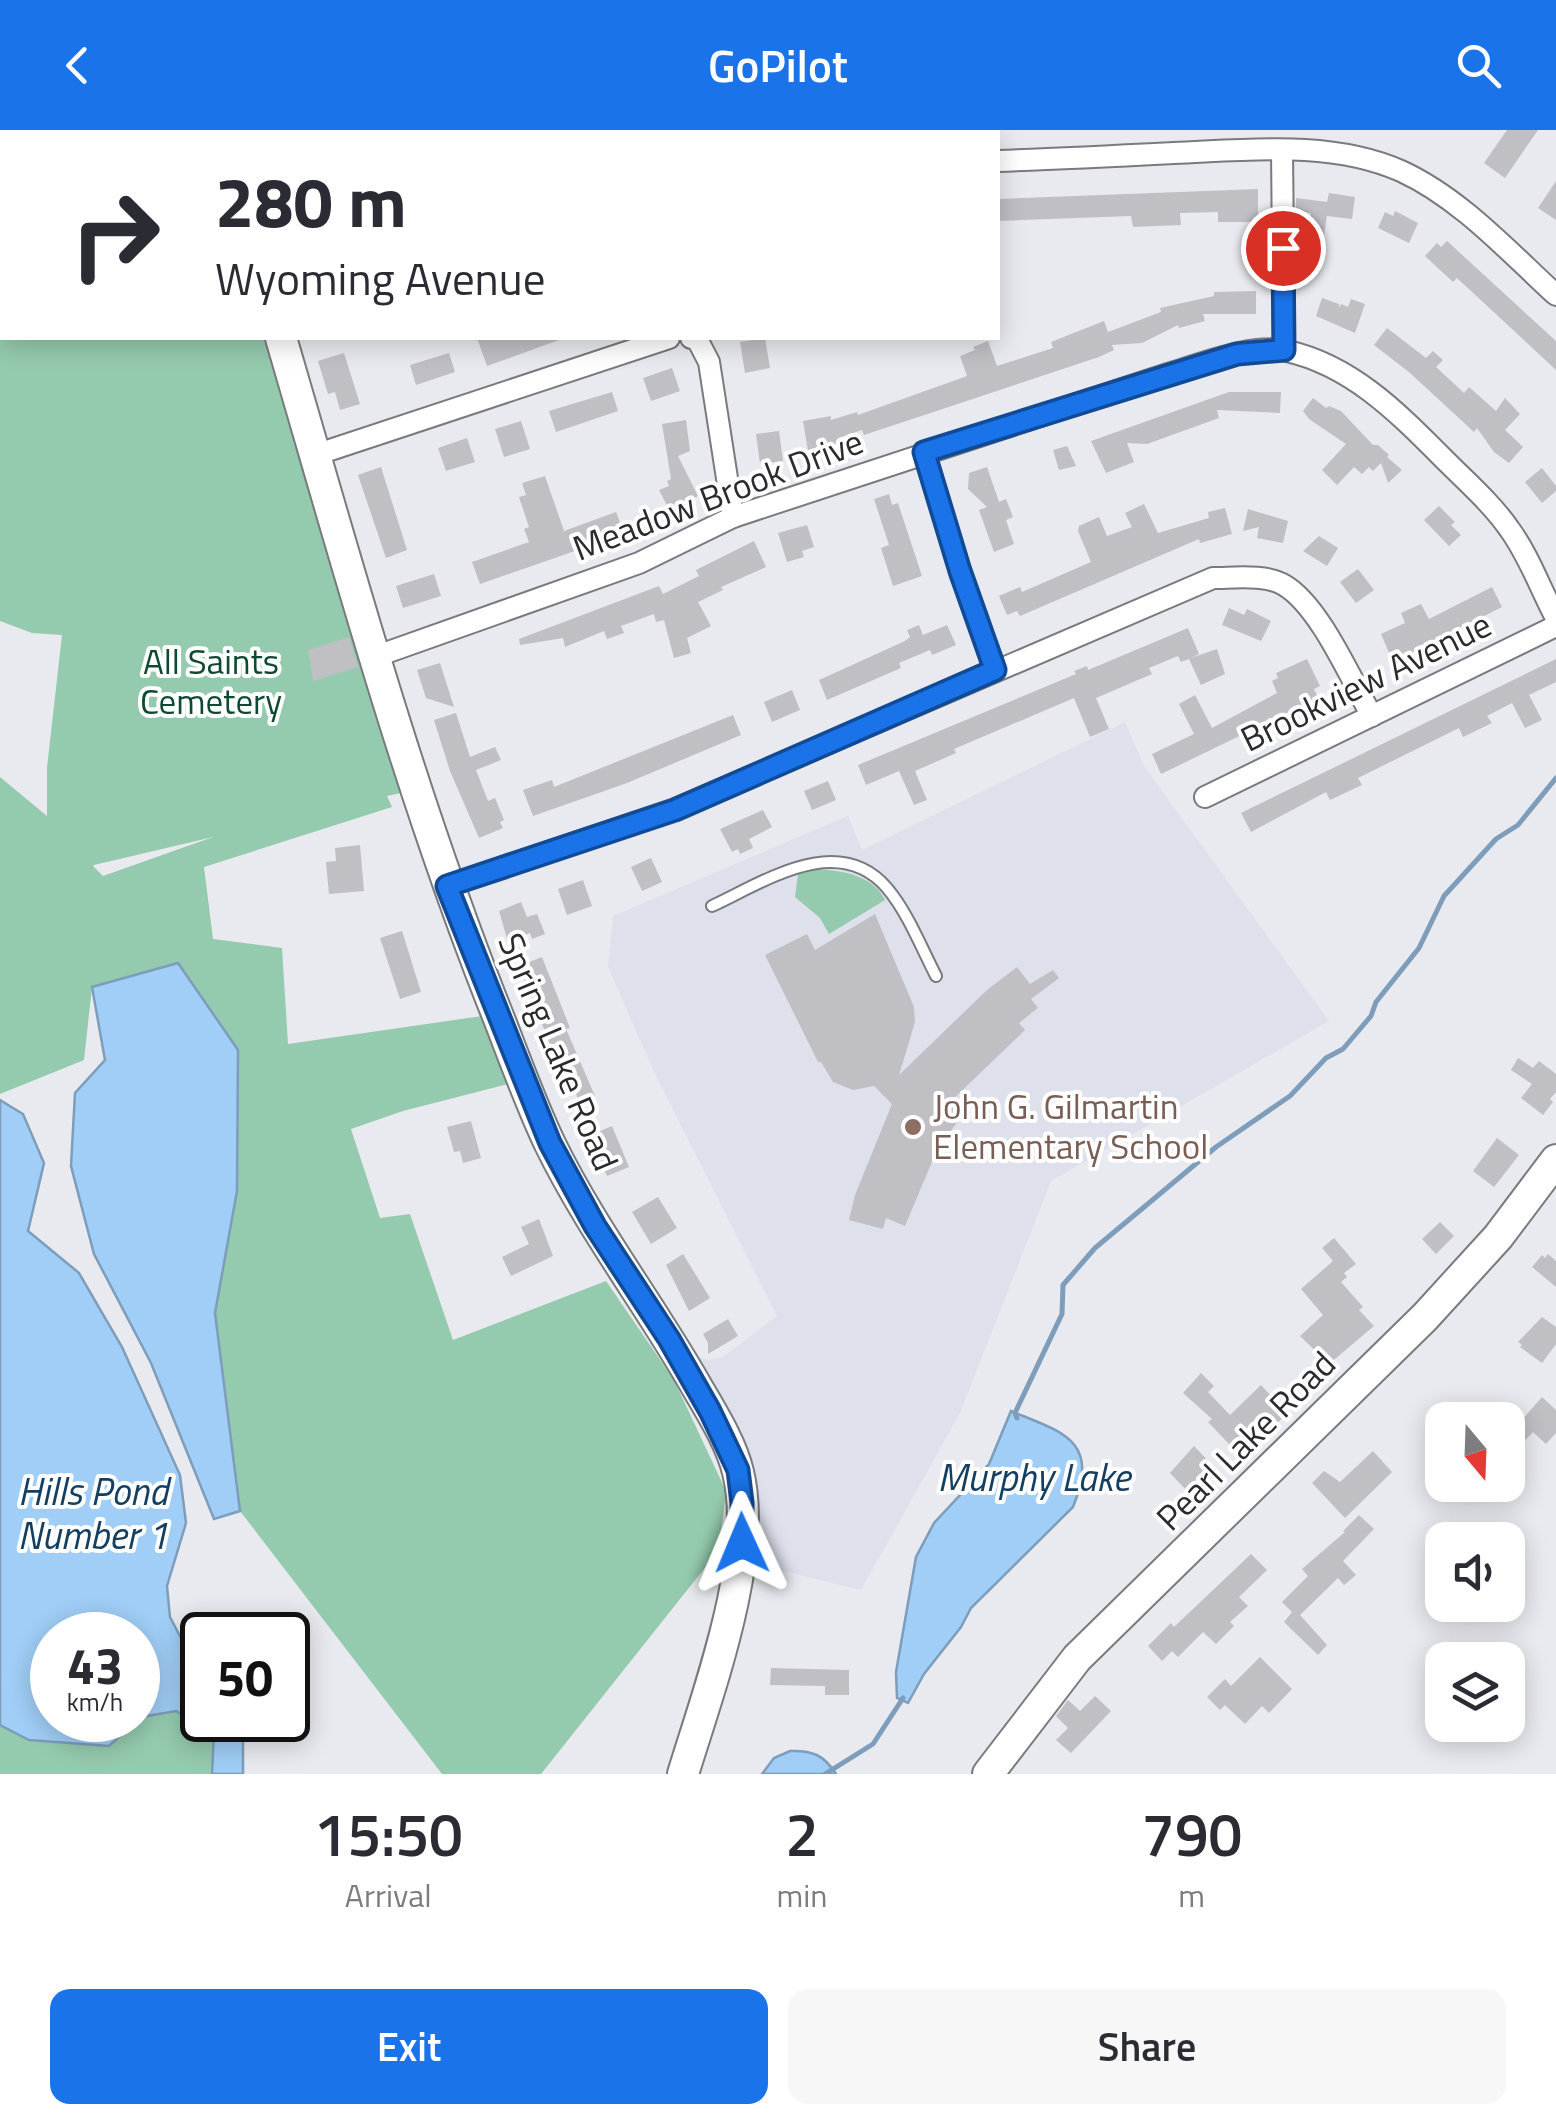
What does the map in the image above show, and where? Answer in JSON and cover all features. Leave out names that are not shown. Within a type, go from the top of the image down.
[{"type":"main road","name":"Spring Lake Road","points":[[282,340],[447,886],[550,1143],[595,1226],[669,1339],[738,1470],[742,1543],[735,1587],[683,1774]]},
{"type":"main road","name":"Pearl Lake Road","points":[[988,1774],[1078,1658],[1426,1317],[1498,1237],[1556,1160]]},
{"type":"street","points":[[1273,143],[1284,350]]},
{"type":"street","points":[[1000,161],[1273,143],[1335,153],[1399,170],[1458,208],[1556,295]]},
{"type":"street","points":[[316,455],[663,340]]},
{"type":"street","points":[[698,340],[709,362],[733,517]]},
{"type":"street","name":"Meadow Brook Drive","points":[[376,656],[639,563],[733,517],[924,452],[1237,354],[1284,350],[1335,368],[1368,388],[1426,442],[1511,531],[1556,618]]},
{"type":"street","points":[[924,452],[995,670]]},
{"type":"street","points":[[447,886],[675,810],[1213,578],[1282,583],[1310,608],[1372,716]]},
{"type":"street","name":"Brookview Avenue","points":[[1205,797],[1556,626]]},
{"type":"lane","points":[[712,906],[785,871],[832,861],[852,864],[864,868],[889,890],[936,976]]},
{"type":"shaded area","name":"John G. Gilmartin Elementary School","points":[[1125,722],[1144,766],[1329,1021],[1051,1181],[960,1413],[861,1590],[751,1563],[731,1417],[698,1357],[723,1357],[777,1316],[655,1074],[608,967],[613,916],[848,816],[862,850]]},
{"type":"green space","name":"All Saints Cemetery","points":[[0,340],[268,340],[401,793],[387,796],[392,807],[204,867],[213,939],[282,948],[288,1044],[482,1016],[508,1084],[351,1129],[380,1218],[410,1214],[453,1340],[606,1281],[674,1380],[726,1491],[719,1550],[541,1774],[442,1774],[240,1511],[215,1313],[237,1191],[92,987],[84,1060],[0,1094],[0,777],[47,816],[47,768],[62,635],[32,633],[0,621]],"holes":[[[213,837],[103,876],[94,865]]]},
{"type":"green space","points":[[818,869],[865,880],[885,900],[829,934],[820,918],[795,897],[798,874]]},
{"type":"green space","points":[[160,1713],[180,1713],[180,1742],[214,1742],[212,1774],[0,1774],[0,1725],[30,1742],[109,1746],[113,1742],[160,1742]]},
{"type":"water","points":[[178,963],[238,1050],[237,1191],[215,1313],[240,1511],[214,1519],[151,1363],[94,1254],[71,1166],[75,1093],[105,1060],[92,987]]},
{"type":"water","name":"Hills Pond Number 1","points":[[0,1100],[23,1114],[44,1163],[28,1231],[79,1273],[122,1347],[180,1475],[186,1523],[167,1586],[170,1617],[180,1636],[180,1713],[160,1714],[160,1612],[30,1612],[30,1740],[0,1725]]},
{"type":"water","name":"Murphy Lake","points":[[1011,1411],[1061,1433],[1072,1442],[1082,1467],[1073,1507],[971,1608],[908,1703],[897,1698],[896,1672],[916,1557],[934,1523],[989,1464]]},
{"type":"water","name":"Hills Pond Number 1","points":[[56,1742],[113,1742],[109,1746]]},
{"type":"water","name":"Hills Pond Number 1","points":[[214,1742],[243,1742],[243,1774],[212,1774]]},
{"type":"water","points":[[790,1751],[817,1755],[836,1774],[762,1774],[774,1758]]},
{"type":"building","points":[[1507,130],[1538,130],[1505,178],[1484,163]]},
{"type":"building","points":[[1556,181],[1556,220],[1538,208]]},
{"type":"building","points":[[1258,189],[1258,222],[1218,222],[1218,212],[1180,213],[1181,225],[1133,227],[1131,216],[1000,221],[1000,199]]},
{"type":"building","points":[[1329,193],[1355,197],[1352,219],[1327,216],[1324,235],[1308,233],[1311,213],[1296,211],[1296,198],[1327,202]]},
{"type":"building","points":[[1395,211],[1418,223],[1409,243],[1378,228],[1385,212],[1393,216]]},
{"type":"building","points":[[1447,241],[1556,341],[1556,370],[1457,278],[1453,282],[1425,256],[1437,243],[1441,247]]},
{"type":"building","points":[[1256,291],[1256,314],[1203,314],[1205,321],[1179,328],[1178,325],[1142,343],[1112,345],[1114,350],[1099,357],[864,435],[862,430],[838,438],[834,447],[808,451],[803,421],[831,416],[831,420],[857,412],[858,415],[967,376],[960,356],[988,341],[997,366],[1053,348],[1051,342],[1104,321],[1108,332],[1161,312],[1160,308],[1214,296],[1214,292]]},
{"type":"building","points":[[1322,298],[1339,304],[1339,308],[1341,304],[1348,307],[1351,299],[1365,304],[1355,333],[1316,316]]},
{"type":"building","points":[[1387,328],[1426,358],[1433,351],[1443,360],[1436,367],[1464,393],[1469,387],[1496,411],[1505,398],[1520,414],[1505,430],[1523,447],[1509,463],[1494,452],[1477,428],[1474,432],[1374,345]]},
{"type":"building","points":[[478,340],[559,340],[487,366]]},
{"type":"building","points":[[765,340],[770,368],[745,373],[740,342]]},
{"type":"building","points":[[344,353],[360,404],[340,410],[335,392],[328,394],[318,361]]},
{"type":"building","points":[[449,353],[455,372],[416,385],[410,365]]},
{"type":"building","points":[[672,368],[680,391],[651,401],[643,378]]},
{"type":"building","points":[[612,392],[618,411],[556,432],[549,411]]},
{"type":"building","points":[[1229,392],[1281,392],[1280,413],[1217,410],[1219,418],[1147,444],[1127,443],[1134,462],[1106,473],[1091,441]]},
{"type":"building","points":[[1313,398],[1326,408],[1341,411],[1402,470],[1388,483],[1381,463],[1362,474],[1354,467],[1337,485],[1322,470],[1346,444],[1303,411]]},
{"type":"building","points":[[686,420],[690,451],[678,456],[698,496],[670,511],[659,490],[669,486],[667,481],[671,479],[662,424]]},
{"type":"building","points":[[521,421],[530,449],[504,457],[495,429]]},
{"type":"building","points":[[779,431],[783,461],[760,464],[756,434]]},
{"type":"building","points":[[467,438],[475,462],[446,471],[438,448]]},
{"type":"building","points":[[1067,446],[1076,466],[1059,470],[1053,450]]},
{"type":"building","points":[[381,467],[407,550],[386,558],[358,475]]},
{"type":"building","points":[[987,467],[999,502],[1006,499],[1013,517],[1006,520],[1014,544],[994,552],[979,510],[987,507],[968,489],[969,473]]},
{"type":"building","points":[[1542,468],[1556,491],[1542,503],[1525,482]]},
{"type":"building","points":[[545,476],[564,531],[616,512],[623,530],[616,533],[618,536],[480,584],[472,562],[529,542],[524,529],[529,527],[519,497],[526,495],[522,483]]},
{"type":"building","points":[[889,494],[892,505],[898,503],[922,576],[893,586],[881,548],[889,545],[874,499]]},
{"type":"building","points":[[1144,504],[1158,533],[1209,518],[1208,512],[1225,508],[1232,534],[1200,543],[1199,539],[1020,616],[1017,611],[1007,615],[999,596],[1020,587],[1022,592],[1091,562],[1079,526],[1099,517],[1107,536],[1132,527],[1125,513]]},
{"type":"building","points":[[1439,506],[1455,522],[1451,525],[1461,535],[1449,546],[1424,520]]},
{"type":"building","points":[[1248,509],[1288,521],[1283,543],[1257,538],[1259,527],[1243,531]]},
{"type":"building","points":[[807,525],[814,547],[802,551],[804,557],[787,562],[778,533]]},
{"type":"building","points":[[1319,536],[1338,548],[1327,566],[1303,551]]},
{"type":"building","points":[[754,541],[766,567],[698,602],[711,626],[687,638],[691,653],[674,658],[664,620],[656,622],[654,614],[621,626],[624,633],[607,639],[604,631],[565,647],[563,638],[520,645],[519,639],[659,586],[663,594],[699,576],[696,570]]},
{"type":"building","points":[[1358,569],[1374,590],[1356,603],[1340,582]]},
{"type":"building","points":[[434,574],[441,596],[403,608],[396,586]]},
{"type":"building","points":[[1492,587],[1502,607],[1393,662],[1381,634],[1405,623],[1401,613],[1421,604],[1429,619]]},
{"type":"building","points":[[1229,608],[1244,615],[1247,609],[1271,621],[1261,641],[1222,625]]},
{"type":"building","points":[[919,625],[923,635],[947,625],[956,645],[932,655],[930,650],[899,663],[901,668],[827,700],[819,680],[905,641],[910,637],[907,630]]},
{"type":"building","points":[[1188,628],[1199,654],[1191,658],[1217,649],[1225,674],[1201,685],[1189,659],[1181,662],[1178,656],[1149,668],[1152,674],[1096,698],[1109,729],[1090,737],[1074,698],[954,749],[956,753],[915,771],[927,800],[914,805],[899,771],[866,785],[858,765],[1076,674],[1074,671],[1087,666],[1088,670]]},
{"type":"building","points":[[349,637],[358,667],[313,681],[308,650]]},
{"type":"building","points":[[1307,659],[1320,686],[1314,689],[1318,698],[1161,774],[1152,754],[1194,734],[1179,704],[1195,695],[1212,728],[1277,693],[1272,681],[1278,678],[1276,673]]},
{"type":"building","points":[[1556,659],[1556,682],[1529,695],[1542,720],[1525,728],[1512,703],[1487,716],[1492,723],[1463,737],[1459,728],[1358,778],[1362,785],[1330,800],[1326,792],[1251,832],[1241,813]]},
{"type":"building","points":[[440,663],[454,707],[426,698],[417,670]]},
{"type":"building","points":[[792,690],[800,710],[772,722],[764,702]]},
{"type":"building","points":[[456,713],[470,757],[495,747],[501,760],[476,770],[488,801],[495,798],[504,820],[500,822],[503,828],[479,838],[450,771],[434,720]]},
{"type":"building","points":[[733,715],[741,735],[627,783],[533,816],[523,790],[552,780],[554,787]]},
{"type":"building","points":[[828,781],[836,800],[812,810],[804,791]]},
{"type":"building","points":[[763,810],[772,827],[749,839],[753,848],[740,854],[738,849],[732,852],[720,829]]},
{"type":"building","points":[[360,845],[364,891],[329,894],[326,862],[336,861],[335,848]]},
{"type":"building","points":[[651,858],[662,882],[642,891],[631,867]]},
{"type":"building","points":[[583,880],[592,906],[567,915],[558,889]]},
{"type":"building","points":[[521,902],[527,917],[537,914],[545,934],[532,939],[530,933],[508,942],[499,911]]},
{"type":"building","points":[[875,914],[914,1007],[915,1022],[899,1075],[987,990],[1017,967],[1030,984],[1053,970],[1059,978],[1031,999],[1038,1008],[1019,1023],[1025,1030],[951,1101],[963,1114],[942,1138],[905,1226],[886,1218],[883,1229],[849,1220],[855,1195],[892,1104],[874,1086],[853,1090],[833,1082],[818,1062],[765,955],[807,934],[815,950]]},
{"type":"building","points":[[402,931],[421,992],[400,999],[380,938]]},
{"type":"building","points":[[542,957],[570,1028],[566,1029],[595,1096],[579,1102],[569,1074],[563,1077],[519,966]]},
{"type":"building","points":[[1518,1058],[1533,1068],[1539,1061],[1556,1074],[1556,1092],[1550,1099],[1553,1102],[1543,1115],[1521,1098],[1532,1084],[1511,1070]]},
{"type":"building","points":[[471,1121],[481,1158],[463,1163],[460,1151],[454,1152],[447,1127]]},
{"type":"building","points":[[612,1126],[629,1167],[607,1176],[589,1136]]},
{"type":"building","points":[[1497,1138],[1519,1155],[1494,1187],[1473,1171]]},
{"type":"building","points":[[658,1197],[677,1228],[651,1244],[632,1212]]},
{"type":"building","points":[[539,1219],[553,1256],[511,1276],[502,1257],[529,1244],[521,1227]]},
{"type":"building","points":[[1440,1222],[1454,1236],[1436,1254],[1422,1239]]},
{"type":"building","points":[[1334,1238],[1356,1264],[1344,1273],[1347,1277],[1341,1282],[1374,1326],[1329,1364],[1300,1336],[1323,1315],[1301,1289],[1333,1261],[1322,1248]]},
{"type":"building","points":[[683,1254],[710,1298],[689,1311],[666,1265]]},
{"type":"building","points":[[1548,1254],[1556,1261],[1556,1287],[1532,1267],[1542,1255],[1545,1258]]},
{"type":"building","points":[[1542,1317],[1556,1327],[1556,1344],[1542,1363],[1518,1342]]},
{"type":"building","points":[[728,1319],[738,1336],[708,1354],[703,1334]]},
{"type":"building","points":[[1201,1373],[1214,1386],[1208,1392],[1230,1415],[1261,1385],[1287,1413],[1245,1456],[1183,1393]]},
{"type":"building","points":[[1542,1397],[1556,1410],[1556,1433],[1546,1444],[1533,1432],[1525,1441],[1525,1416]]},
{"type":"building","points":[[1194,1446],[1215,1468],[1189,1493],[1170,1473]]},
{"type":"building","points":[[1373,1451],[1392,1472],[1345,1518],[1312,1483],[1324,1471],[1340,1482]]},
{"type":"building","points":[[1359,1515],[1374,1529],[1343,1561],[1356,1575],[1344,1585],[1338,1578],[1300,1615],[1327,1645],[1318,1655],[1284,1622],[1292,1612],[1282,1602],[1308,1576],[1302,1569]]},
{"type":"building","points":[[1251,1554],[1267,1570],[1239,1597],[1248,1606],[1230,1622],[1234,1626],[1216,1644],[1203,1632],[1178,1657],[1172,1651],[1162,1661],[1148,1646],[1171,1623],[1174,1627]]},
{"type":"building","points":[[1260,1657],[1292,1689],[1269,1713],[1262,1706],[1245,1724],[1225,1705],[1220,1710],[1207,1697],[1225,1679],[1231,1686]]},
{"type":"building","points":[[771,1668],[849,1670],[849,1695],[825,1695],[825,1686],[770,1685]]},
{"type":"building","points":[[1095,1696],[1111,1711],[1071,1753],[1056,1740],[1068,1728],[1056,1716],[1068,1700],[1080,1711]]},
{"type":"waterway","points":[[1017,1418],[1015,1413],[1062,1314],[1063,1285],[1095,1248],[1216,1147],[1290,1096],[1326,1058],[1343,1049],[1419,948],[1444,896],[1496,839],[1518,825],[1556,778]]},
{"type":"waterway","points":[[825,1774],[873,1744],[903,1698]]},
{"type":"place","name":"John G. Gilmartin Elementary School","points":[[913,1127]]},
{"type":"route","points":[[742,1543],[738,1470],[669,1339],[595,1226],[550,1143],[447,886],[675,810],[995,670],[924,452],[1237,354],[1284,350],[1283,248]]}]
